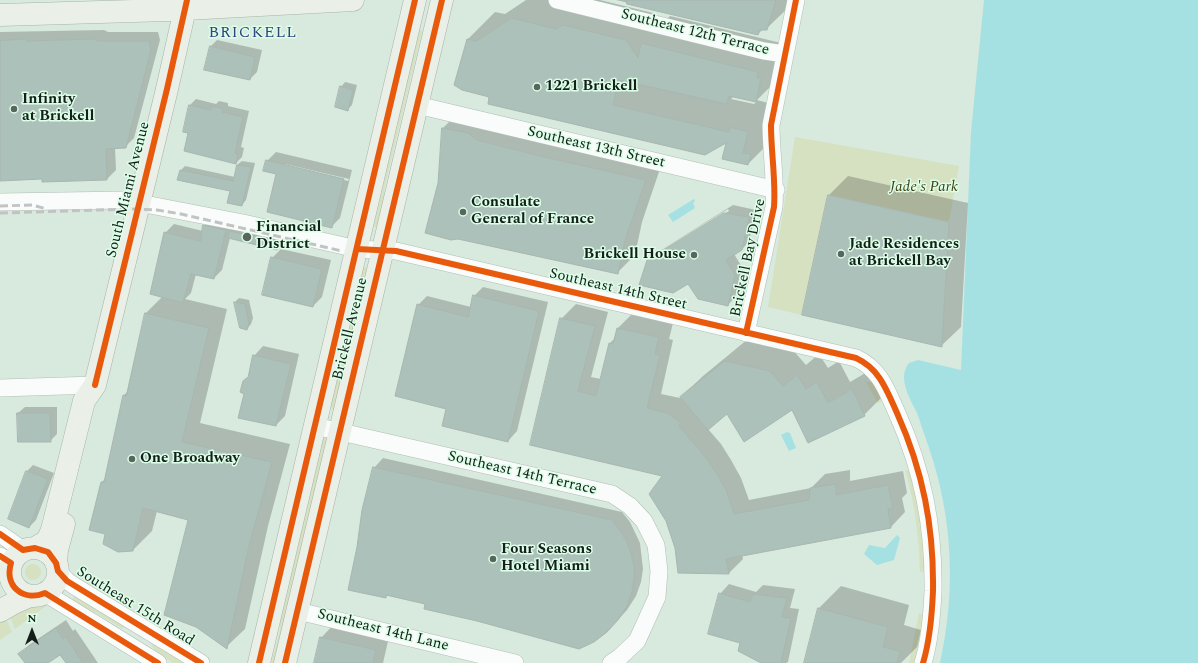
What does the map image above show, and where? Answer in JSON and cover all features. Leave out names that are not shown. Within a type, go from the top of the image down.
[{"type":"main road","points":[[0,15],[186,5],[353,0]]},
{"type":"main road","name":"Brickell Avenue","points":[[259,663],[415,0]]},
{"type":"main road","name":"Brickell Avenue","points":[[285,663],[442,0]]},
{"type":"main road","name":"South Miami Avenue","points":[[13,565],[46,541],[52,530],[84,401],[95,385],[140,203],[186,5]]},
{"type":"main road","name":"South Miami Avenue","points":[[57,567],[57,550],[80,473],[98,403],[95,385]]},
{"type":"main road","points":[[0,611],[14,603],[38,595],[53,586],[56,582],[57,567],[48,552],[13,565],[18,591],[38,595]]},
{"type":"street","name":"Southeast 12th Terrace","points":[[558,0],[785,54]]},
{"type":"street","name":"Brickell Bay Drive","points":[[746,333],[774,208],[776,190],[772,154],[772,125],[796,0]]},
{"type":"street","name":"Southeast 13th Street","points":[[417,106],[776,190]]},
{"type":"street","name":"Southeast 14th Street","points":[[0,202],[124,200],[212,217],[357,249],[396,251],[856,358],[870,366],[878,374],[887,391],[907,436],[926,499],[931,535],[933,580],[932,618],[923,663]]},
{"type":"street","points":[[0,388],[95,385]]},
{"type":"street","name":"Southeast 14th Terrace","points":[[315,426],[612,494],[630,506],[644,521],[656,545],[659,571],[657,597],[637,641],[620,657],[611,663]]},
{"type":"street","points":[[0,534],[13,565]]},
{"type":"street","name":"Southeast 15th Road","points":[[57,567],[67,581],[76,587],[201,663]]},
{"type":"street","points":[[38,595],[118,638],[158,663]]},
{"type":"street","name":"Southeast 14th Lane","points":[[298,611],[515,663]]},
{"type":"green space","points":[[418,29],[422,32],[384,190],[384,216],[380,228],[375,227],[374,225],[398,123],[397,98]]},
{"type":"green space","name":"Jade's Park","points":[[795,137],[959,166],[949,222],[828,195],[802,315],[768,307]]},
{"type":"green space","points":[[360,267],[369,269],[334,410],[330,405]]},
{"type":"green space","points":[[866,382],[873,382],[883,399],[878,404]]},
{"type":"green space","points":[[326,438],[330,441],[277,663],[271,663],[280,631],[280,596],[320,440]]},
{"type":"green space","points":[[905,470],[912,471],[917,493],[926,571],[920,572],[916,521]]},
{"type":"green space","points":[[33,564],[40,569],[41,572],[36,579],[33,580],[26,575],[25,572],[30,565]]},
{"type":"green space","points":[[76,594],[125,626],[124,628],[121,628],[98,614],[70,603]]},
{"type":"green space","points":[[39,601],[50,603],[15,629],[8,611]]},
{"type":"green space","points":[[919,613],[924,616],[915,663],[909,663]]},
{"type":"green space","points":[[4,614],[12,632],[0,640],[0,617]]},
{"type":"green space","points":[[150,641],[190,663],[173,663],[154,650]]},
{"type":"water","points":[[984,0],[1198,0],[1198,663],[940,663],[945,636],[950,582],[950,555],[947,528],[937,474],[917,413],[907,392],[904,377],[909,363],[918,360],[961,370],[971,132]]},
{"type":"water","points":[[694,199],[695,201],[693,203],[695,208],[673,222],[668,215]]},
{"type":"water","points":[[787,432],[790,433],[796,448],[789,451],[781,435]]},
{"type":"water","points":[[897,535],[900,538],[894,560],[877,565],[864,554],[869,545],[885,548]]},
{"type":"building","points":[[627,0],[776,0],[767,30],[760,30],[758,35],[627,4]]},
{"type":"building","name":"1221 Brickell","points":[[512,18],[556,29],[563,25],[626,40],[638,58],[641,43],[758,72],[757,78],[761,78],[756,102],[729,96],[727,104],[619,80],[613,105],[729,132],[730,127],[748,132],[743,153],[751,154],[748,165],[722,159],[726,143],[705,155],[488,104],[489,97],[462,90],[454,85],[467,39],[476,41]]},
{"type":"building","points":[[27,39],[27,41],[95,39],[98,41],[149,41],[151,50],[126,148],[106,149],[107,180],[42,182],[42,179],[0,181],[0,41]]},
{"type":"building","points":[[210,46],[255,57],[250,80],[204,70]]},
{"type":"building","points":[[340,86],[353,90],[348,111],[335,107]]},
{"type":"building","points":[[189,105],[211,110],[211,106],[223,109],[222,112],[243,117],[235,153],[238,154],[236,164],[184,151],[188,133],[183,132]]},
{"type":"building","points":[[442,128],[468,133],[477,140],[646,180],[625,240],[618,274],[458,239],[451,240],[425,233],[438,183]]},
{"type":"building","points":[[266,160],[344,179],[332,228],[267,212],[276,174],[263,171]]},
{"type":"building","points":[[237,165],[251,167],[242,206],[227,203],[230,191],[177,180],[180,170],[233,181]]},
{"type":"building","points":[[828,195],[949,222],[942,347],[802,315]]},
{"type":"building","name":"Brickell House","points":[[724,213],[749,217],[742,250],[726,260],[735,275],[728,306],[698,299],[688,284],[673,293],[639,285],[647,260]]},
{"type":"building","points":[[203,225],[226,230],[214,279],[191,274],[183,303],[150,294],[164,232],[200,241]]},
{"type":"building","points":[[230,231],[279,242],[277,250],[228,238]]},
{"type":"building","points":[[271,257],[322,269],[313,307],[262,295]]},
{"type":"building","points":[[473,295],[539,311],[508,442],[442,426],[446,409],[395,396],[417,304],[468,317]]},
{"type":"building","points":[[234,302],[245,304],[249,323],[247,330],[240,328]]},
{"type":"building","points":[[145,313],[209,328],[182,442],[272,462],[249,546],[227,649],[196,627],[164,615],[188,520],[143,508],[133,551],[118,552],[103,544],[105,534],[89,530],[101,482],[104,482],[123,395],[126,396]]},
{"type":"building","points":[[560,318],[595,326],[578,391],[596,396],[609,343],[613,344],[617,328],[659,337],[655,354],[660,355],[647,408],[667,413],[681,423],[679,426],[706,458],[717,474],[727,492],[734,514],[809,500],[810,488],[836,484],[836,495],[888,485],[893,508],[888,509],[891,528],[726,559],[729,574],[678,573],[675,548],[666,521],[649,494],[662,476],[530,445]]},
{"type":"building","points":[[253,355],[291,364],[276,426],[238,418],[244,394],[240,392],[243,381],[248,377]]},
{"type":"building","points":[[725,361],[770,371],[783,386],[797,375],[806,389],[817,382],[828,403],[852,389],[865,416],[808,443],[792,410],[744,442],[727,414],[708,430],[680,397]]},
{"type":"building","points":[[17,413],[50,413],[51,442],[18,442]]},
{"type":"building","name":"Four Seasons Hotel Miami","points":[[373,467],[612,520],[627,542],[634,566],[632,592],[627,606],[618,620],[607,632],[594,642],[579,649],[477,621],[424,609],[425,604],[386,595],[386,598],[348,590],[357,547],[362,510]]},
{"type":"building","points":[[26,471],[48,479],[29,528],[8,519]]},
{"type":"building","points":[[719,593],[750,602],[753,594],[787,598],[782,617],[791,618],[781,663],[761,663],[738,651],[740,643],[708,634]]},
{"type":"building","points":[[818,608],[888,627],[883,647],[900,651],[897,663],[804,663]]},
{"type":"building","points":[[56,628],[63,639],[66,637],[83,663],[66,663],[60,655],[48,663],[25,663],[18,654]]},
{"type":"building","points":[[320,637],[376,650],[373,663],[314,663]]},
{"type":"railway","points":[[0,206],[32,205],[47,209]]},
{"type":"railway","points":[[0,213],[132,209],[157,210],[181,214],[342,251]]},
{"type":"cycle path","points":[[95,385],[167,89],[187,0]]},
{"type":"cycle path","points":[[259,663],[415,0]]},
{"type":"cycle path","points":[[285,663],[442,0]]},
{"type":"cycle path","points":[[746,333],[774,207],[771,125],[796,0]]},
{"type":"cycle path","points":[[357,249],[396,251],[856,358],[871,368],[877,374],[886,389],[914,456],[929,522],[933,567],[933,591],[930,627],[923,663]]},
{"type":"cycle path","points":[[0,534],[23,550],[35,548],[48,552],[56,563],[58,571],[67,581],[201,663]]},
{"type":"cycle path","points":[[0,556],[11,563],[10,579],[17,590],[23,594],[29,595],[45,593],[158,663]]},
{"type":"place","name":"1221 Brickell","points":[[537,87]]},
{"type":"place","name":"Infinity at Brickell","points":[[14,109]]},
{"type":"place","name":"Consulate General of France","points":[[463,212]]},
{"type":"place","name":"Financial District","points":[[247,237]]},
{"type":"place","name":"Jade Residences at Brickell Bay","points":[[841,254]]},
{"type":"place","name":"Brickell House","points":[[694,255]]},
{"type":"place","name":"One Broadway","points":[[132,459]]},
{"type":"place","name":"Four Seasons Hotel Miami","points":[[493,559]]},
{"type":"district","name":"BRICKELL","points":[[253,34]]}]
